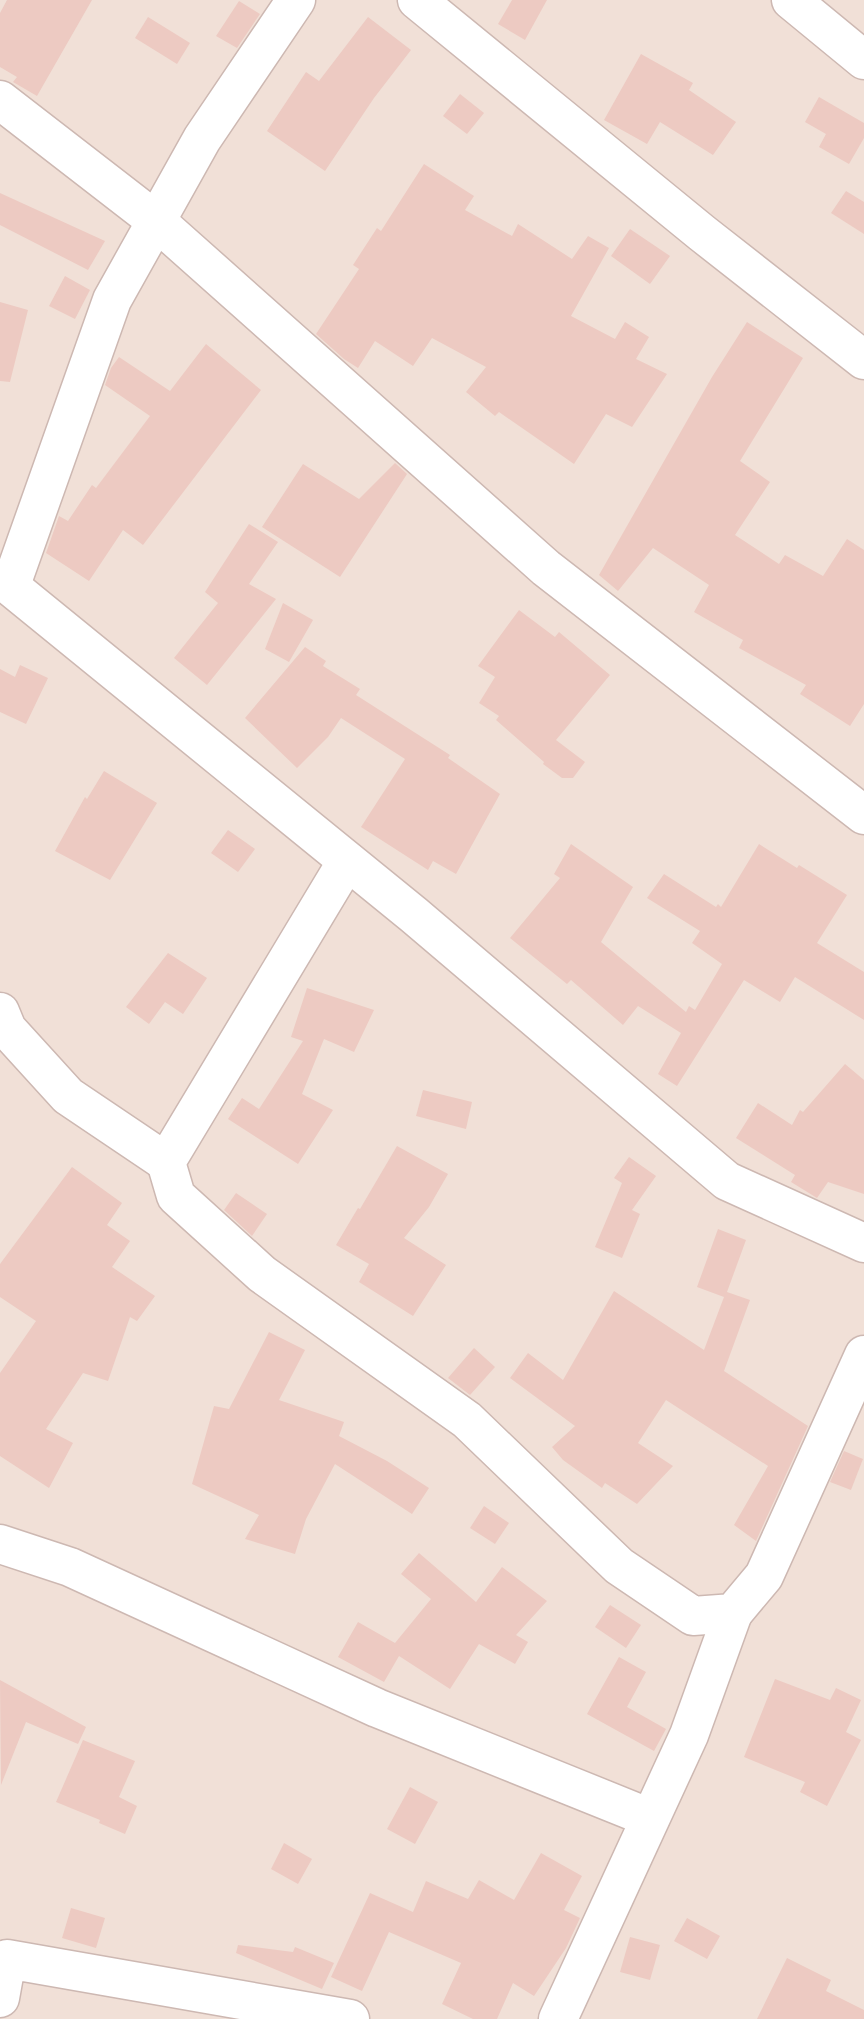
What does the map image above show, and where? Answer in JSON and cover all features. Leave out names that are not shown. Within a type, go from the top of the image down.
[{"type":"street","points":[[417,0],[691,225],[864,359]]},
{"type":"street","points":[[791,0],[864,60]]},
{"type":"street","points":[[287,3],[202,139],[113,300],[5,581],[414,915],[727,1181],[864,1243]]},
{"type":"street","points":[[0,100],[155,220],[546,568],[864,815]]},
{"type":"street","points":[[166,1162],[347,861]]},
{"type":"street","points":[[0,1012],[8,1029],[68,1096],[166,1162],[176,1196],[253,1265],[467,1420],[619,1566],[693,1616],[733,1614]]},
{"type":"street","points":[[558,2019],[689,1735],[733,1614],[764,1576],[864,1355]]},
{"type":"street","points":[[0,1544],[70,1567],[377,1708],[650,1818]]},
{"type":"street","points":[[0,1998],[4,1958],[350,2019]]},
{"type":"shaded area","points":[[0,0],[864,0],[864,2019],[0,2019]]},
{"type":"building","points":[[7,0],[92,0],[37,96],[13,82],[17,77],[0,67],[0,13]]},
{"type":"building","points":[[512,0],[547,0],[525,40],[498,24]]},
{"type":"building","points":[[239,1],[260,14],[237,48],[216,36]]},
{"type":"building","points":[[148,17],[190,43],[177,64],[135,38]]},
{"type":"building","points":[[368,17],[411,50],[374,98],[325,171],[267,131],[306,72],[319,81]]},
{"type":"building","points":[[641,54],[693,83],[689,90],[736,122],[713,155],[660,122],[647,144],[604,120]]},
{"type":"building","points":[[460,94],[484,113],[467,134],[443,116]]},
{"type":"building","points":[[819,97],[864,123],[864,138],[849,164],[819,147],[826,134],[805,122]]},
{"type":"building","points":[[424,164],[474,196],[465,210],[512,236],[518,224],[572,259],[588,236],[609,248],[571,316],[615,339],[625,322],[649,337],[636,359],[667,374],[632,427],[606,414],[574,464],[499,412],[495,416],[466,392],[486,367],[432,338],[413,366],[375,341],[358,368],[316,334],[359,269],[353,265],[377,228],[381,231]]},
{"type":"building","points":[[846,191],[864,202],[864,234],[831,213]]},
{"type":"building","points":[[0,193],[105,241],[88,270],[0,225]]},
{"type":"building","points":[[630,229],[670,256],[650,284],[611,256]]},
{"type":"building","points":[[65,276],[90,290],[75,319],[49,306]]},
{"type":"building","points":[[0,302],[28,310],[10,382],[0,381]]},
{"type":"building","points":[[747,322],[803,358],[740,461],[770,482],[735,535],[779,564],[785,555],[823,576],[847,539],[864,550],[864,704],[850,726],[800,694],[806,685],[739,648],[743,640],[694,612],[709,585],[653,548],[618,591],[599,575],[712,377]]},
{"type":"building","points":[[206,344],[261,390],[143,545],[123,530],[89,581],[46,553],[59,516],[68,521],[92,485],[96,488],[150,416],[105,385],[111,368],[119,357],[170,391]]},
{"type":"building","points":[[395,463],[407,474],[340,577],[262,527],[303,464],[359,499]]},
{"type":"building","points":[[249,524],[278,542],[249,584],[276,599],[207,685],[174,658],[218,603],[205,592]]},
{"type":"building","points":[[283,603],[313,620],[289,662],[265,649]]},
{"type":"building","points":[[519,610],[555,637],[559,632],[610,675],[556,740],[585,762],[573,778],[562,778],[543,764],[544,762],[496,720],[499,716],[479,703],[495,677],[478,666]]},
{"type":"building","points":[[305,647],[326,661],[323,666],[360,689],[356,695],[450,755],[448,758],[500,794],[456,874],[433,861],[428,870],[361,827],[405,759],[341,718],[328,737],[297,768],[245,718]]},
{"type":"building","points":[[20,665],[48,678],[26,724],[0,712],[0,669],[15,677]]},
{"type":"building","points":[[104,771],[157,803],[110,880],[55,851],[85,797],[87,799]]},
{"type":"building","points":[[228,830],[255,849],[238,872],[211,853]]},
{"type":"building","points":[[571,844],[633,887],[601,942],[686,1012],[689,1006],[695,1010],[722,964],[692,943],[700,931],[647,898],[664,874],[716,907],[718,904],[721,907],[759,844],[797,868],[799,865],[847,895],[817,943],[864,972],[864,1020],[795,977],[780,1002],[744,980],[677,1086],[658,1074],[681,1033],[638,1006],[623,1025],[571,980],[567,984],[510,938],[560,878],[554,874]]},
{"type":"building","points":[[168,953],[207,978],[183,1014],[165,1002],[149,1024],[126,1007]]},
{"type":"building","points":[[307,988],[374,1010],[354,1052],[324,1039],[302,1094],[333,1110],[298,1164],[228,1119],[242,1098],[259,1109],[303,1041],[291,1037]]},
{"type":"building","points":[[845,1064],[864,1080],[864,1194],[828,1182],[817,1198],[791,1182],[795,1175],[736,1138],[758,1103],[792,1125],[800,1110],[803,1112]]},
{"type":"building","points":[[423,1090],[472,1102],[466,1129],[416,1116]]},
{"type":"building","points":[[397,1146],[448,1174],[429,1207],[404,1238],[446,1265],[413,1316],[359,1282],[369,1264],[336,1245]]},
{"type":"building","points":[[629,1157],[656,1176],[632,1210],[640,1214],[622,1258],[595,1247],[622,1183],[614,1178]]},
{"type":"building","points":[[72,1167],[122,1203],[107,1225],[130,1241],[112,1267],[155,1296],[137,1321],[130,1317],[108,1381],[83,1373],[46,1429],[73,1443],[49,1488],[0,1456],[0,1373],[36,1321],[0,1297],[0,1264]]},
{"type":"building","points":[[236,1193],[267,1214],[252,1236],[224,1210]]},
{"type":"building","points":[[718,1229],[746,1240],[727,1292],[750,1300],[724,1371],[808,1426],[756,1541],[734,1525],[768,1466],[666,1400],[638,1443],[673,1466],[637,1504],[605,1483],[602,1488],[563,1460],[552,1447],[575,1426],[510,1378],[528,1353],[563,1380],[614,1291],[704,1350],[724,1297],[697,1287]]},
{"type":"building","points":[[269,1332],[305,1350],[279,1400],[344,1422],[339,1436],[387,1461],[429,1488],[412,1514],[335,1464],[306,1519],[295,1554],[245,1539],[259,1515],[192,1484],[214,1406],[229,1409]]},
{"type":"building","points":[[474,1348],[495,1367],[470,1395],[448,1378]]},
{"type":"building","points":[[844,1451],[863,1459],[851,1490],[830,1482]]},
{"type":"building","points":[[484,1506],[509,1523],[495,1544],[470,1528]]},
{"type":"building","points":[[419,1553],[476,1602],[502,1567],[547,1601],[516,1635],[528,1642],[515,1664],[479,1644],[450,1689],[399,1656],[384,1682],[338,1657],[358,1622],[395,1643],[431,1599],[401,1574]]},
{"type":"building","points":[[610,1605],[641,1625],[626,1648],[595,1627]]},
{"type":"building","points":[[619,1657],[646,1672],[627,1707],[666,1729],[654,1751],[587,1714]]},
{"type":"building","points":[[775,1679],[830,1700],[836,1688],[861,1700],[846,1732],[861,1740],[827,1806],[800,1792],[805,1782],[744,1757]]},
{"type":"building","points":[[0,1680],[86,1727],[78,1744],[26,1722],[1,1785]]},
{"type":"building","points":[[83,1740],[135,1761],[119,1797],[137,1806],[125,1834],[99,1823],[100,1820],[56,1802]]},
{"type":"building","points":[[410,1787],[438,1802],[415,1844],[387,1829]]},
{"type":"building","points":[[284,1843],[312,1859],[298,1884],[271,1869]]},
{"type":"building","points":[[541,1853],[582,1876],[564,1910],[580,1918],[566,1948],[534,1996],[513,1983],[497,2019],[473,2019],[442,2004],[461,1963],[389,1932],[362,1991],[331,1977],[370,1893],[413,1912],[426,1881],[468,1899],[479,1880],[514,1900]]},
{"type":"building","points":[[71,1908],[105,1918],[96,1948],[62,1938]]},
{"type":"building","points":[[687,1918],[720,1936],[707,1959],[674,1941]]},
{"type":"building","points":[[630,1937],[660,1945],[650,1980],[620,1972]]},
{"type":"building","points":[[238,1945],[293,1952],[295,1947],[334,1963],[322,1989],[236,1953]]},
{"type":"building","points":[[787,1958],[831,1980],[826,1991],[864,2010],[864,2019],[757,2019]]}]
